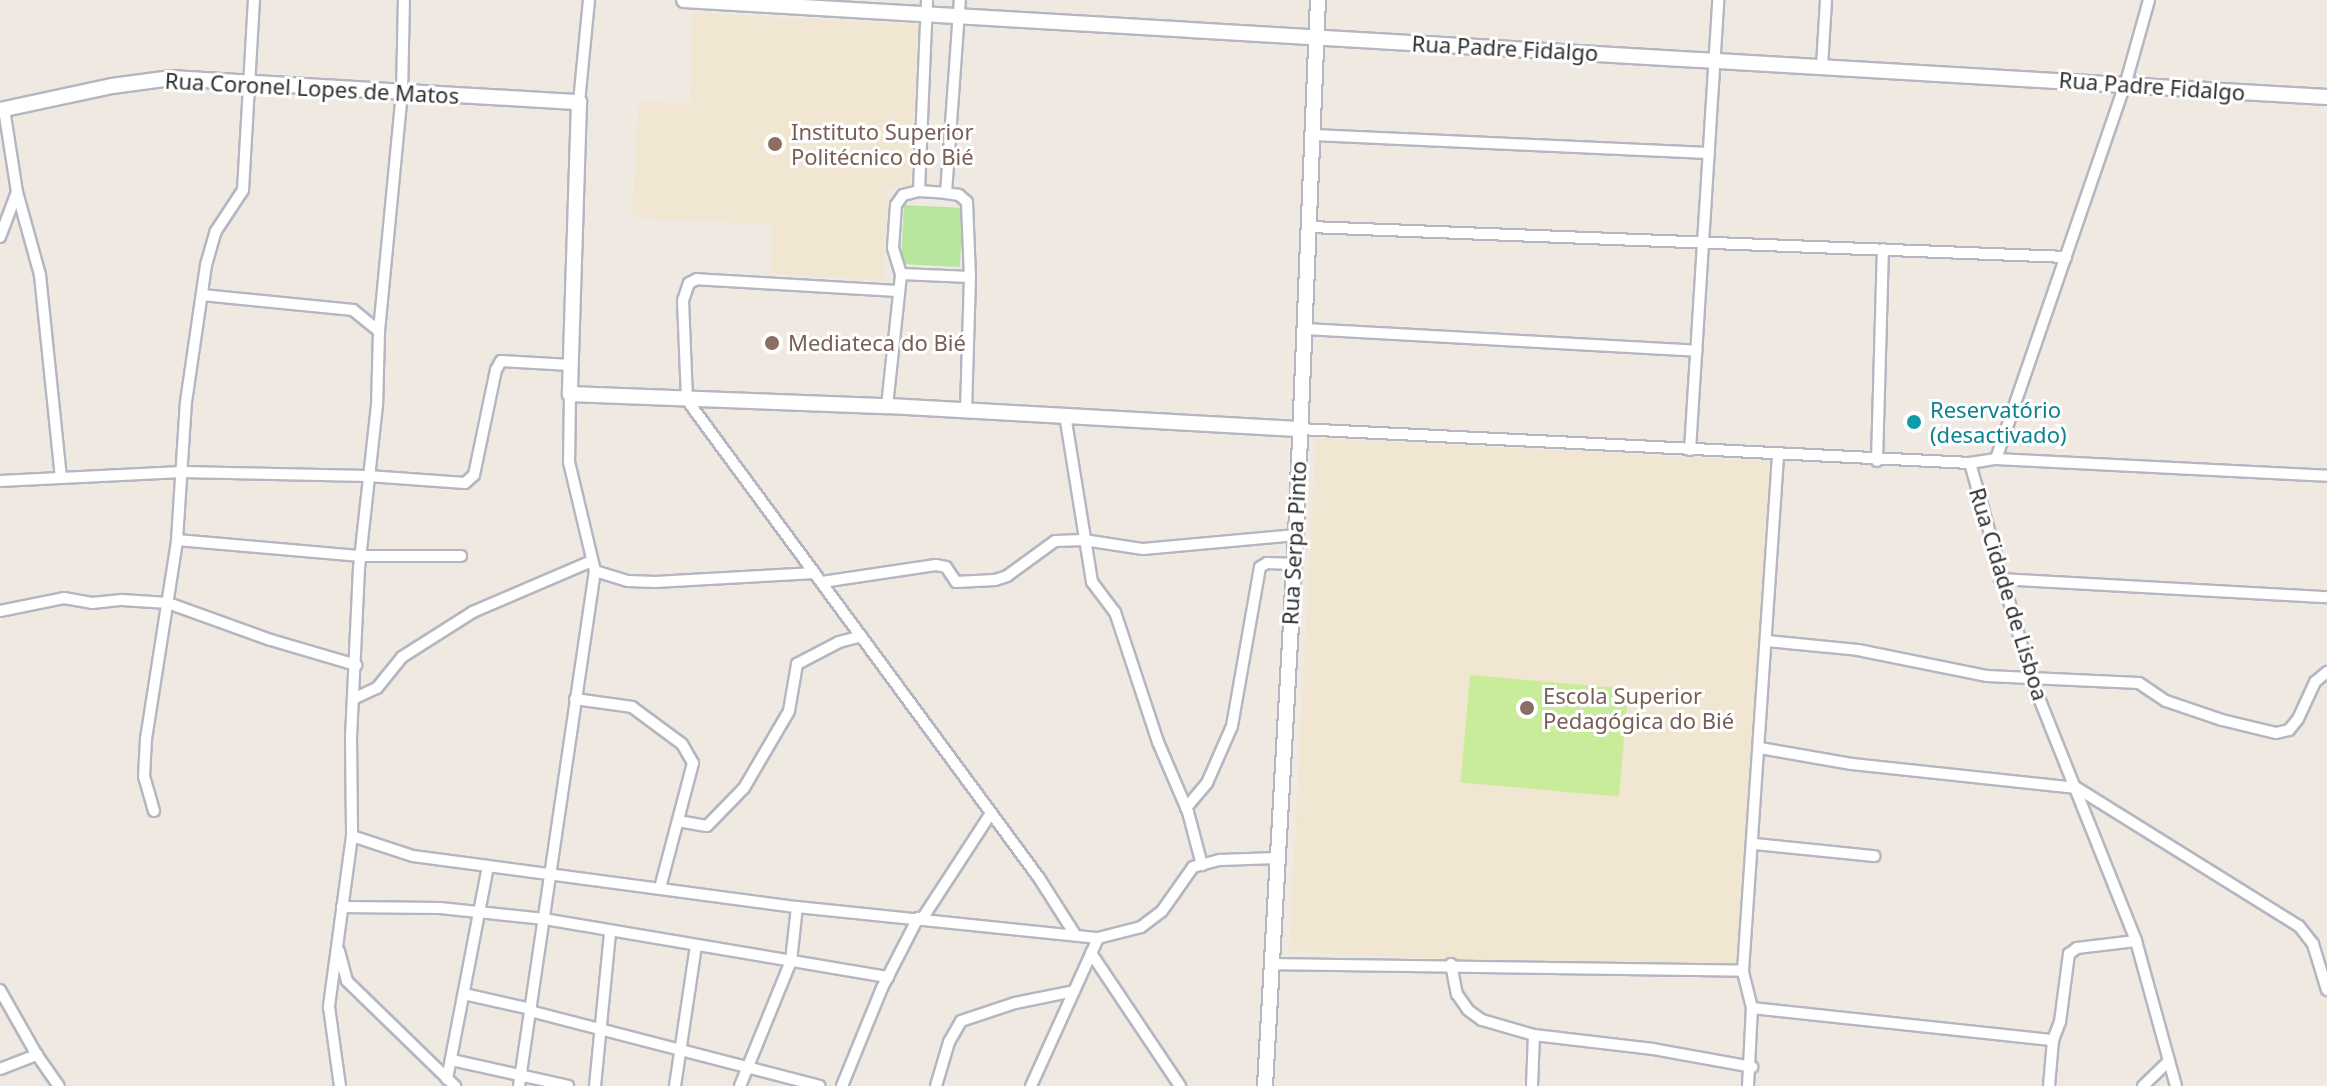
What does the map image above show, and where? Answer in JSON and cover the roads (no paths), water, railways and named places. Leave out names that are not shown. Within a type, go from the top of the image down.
[{"type":"street","points":[[154,811],[144,777],[146,739],[177,540],[186,402],[202,295],[216,231],[243,190],[254,0]]},
{"type":"street","points":[[340,1086],[328,1022],[352,836],[353,699],[361,556],[377,405],[379,331],[402,93],[404,0]]},
{"type":"street","points":[[520,1080],[594,566],[569,462],[579,102],[589,0]]},
{"type":"street","name":"Rua Padre Fidalgo","points":[[684,0],[2126,82],[2327,97]]},
{"type":"street","points":[[919,191],[927,0]]},
{"type":"street","points":[[946,193],[960,0]]},
{"type":"street","name":"Rua Serpa Pinto","points":[[1265,1086],[1296,535],[1318,0]]},
{"type":"street","points":[[1690,450],[1718,0]]},
{"type":"street","points":[[1822,66],[1826,0]]},
{"type":"street","points":[[1996,459],[2126,82],[2149,0]]},
{"type":"street","name":"Rua Coronel Lopes de Matos","points":[[2,110],[155,80],[250,81],[579,102]]},
{"type":"street","points":[[2,110],[17,192],[40,275],[61,477]]},
{"type":"street","points":[[1313,135],[1709,153]]},
{"type":"street","points":[[887,406],[901,274],[893,248],[896,205],[903,195],[919,191],[959,195],[967,202],[970,277],[966,411]]},
{"type":"street","points":[[0,237],[17,192]]},
{"type":"street","points":[[1310,227],[2066,257]]},
{"type":"street","points":[[1877,461],[1883,249]]},
{"type":"street","points":[[901,274],[970,277]]},
{"type":"street","points":[[897,291],[697,279],[689,283],[683,300],[687,400],[991,813],[1074,933]]},
{"type":"street","points":[[202,295],[353,310],[379,331]]},
{"type":"street","points":[[1306,329],[1696,351]]},
{"type":"street","points":[[0,481],[182,472],[368,476],[453,484],[470,481],[496,370],[501,361],[570,365]]},
{"type":"street","points":[[570,394],[887,406],[1299,429]]},
{"type":"street","points":[[1065,415],[1092,582],[1115,612],[1158,742],[1186,808],[1202,865]]},
{"type":"street","name":"Rua Cidade de Lisboa","points":[[1299,429],[1778,456],[1970,463],[2000,579],[2031,678],[2136,941],[2176,1086]]},
{"type":"street","points":[[1748,1086],[1752,1067],[1752,1008],[1743,971],[1755,844],[1778,456]]},
{"type":"street","points":[[1970,463],[1996,459],[2327,476]]},
{"type":"street","points":[[353,699],[377,688],[402,657],[473,612],[547,577],[594,566],[628,581],[655,582],[818,577],[936,565],[946,567],[956,582],[995,580],[1007,576],[1048,544],[1084,540],[1143,549],[1296,535]]},
{"type":"street","points":[[177,540],[361,556],[461,556]]},
{"type":"street","points":[[1186,808],[1207,783],[1232,726],[1260,567],[1267,563],[1293,564]]},
{"type":"street","points":[[2000,579],[2327,597]]},
{"type":"street","points":[[0,611],[64,598],[92,603],[122,600],[168,603],[271,640],[356,665]]},
{"type":"street","points":[[678,821],[707,826],[744,788],[789,711],[797,664],[839,642],[861,636]]},
{"type":"street","points":[[1767,641],[1858,650],[1987,676],[2139,683],[2166,701],[2222,720],[2276,733],[2289,730],[2298,719],[2315,682],[2327,672]]},
{"type":"street","points":[[575,699],[632,707],[682,744],[693,766],[660,888]]},
{"type":"street","points":[[1760,748],[1852,764],[2077,788],[2299,926],[2313,944],[2327,990]]},
{"type":"street","points":[[842,1086],[888,977],[920,918],[991,813]]},
{"type":"street","points":[[352,836],[413,856],[797,907],[1074,933],[1098,938],[1141,927],[1162,911],[1187,874],[1202,865],[1220,860],[1276,858]]},
{"type":"street","points":[[1755,844],[1874,856]]},
{"type":"street","points":[[451,1082],[452,1060],[488,866]]},
{"type":"street","points":[[342,907],[480,911],[544,919],[888,977]]},
{"type":"street","points":[[740,1086],[791,961],[797,907]]},
{"type":"street","points":[[595,1086],[610,932]]},
{"type":"street","points":[[1031,1086],[1098,938]]},
{"type":"street","points":[[2049,1086],[2053,1040],[2060,1022],[2069,954],[2077,948],[2136,941]]},
{"type":"street","points":[[337,944],[347,981],[451,1082]]},
{"type":"street","points":[[675,1086],[696,946]]},
{"type":"street","points":[[2321,969],[2327,950]]},
{"type":"street","points":[[1091,953],[1180,1086]]},
{"type":"street","points":[[1271,964],[1451,964],[1743,971]]},
{"type":"street","points":[[1451,964],[1457,994],[1468,1010],[1482,1020],[1534,1035],[1653,1049],[1752,1067]]},
{"type":"street","points":[[0,990],[37,1055],[59,1086]]},
{"type":"street","points":[[936,1086],[949,1042],[961,1021],[1015,1003],[1074,991]]},
{"type":"street","points":[[464,994],[819,1086]]},
{"type":"street","points":[[1752,1008],[2053,1040]]},
{"type":"street","points":[[1532,1086],[1534,1035]]},
{"type":"street","points":[[0,1069],[37,1055]]},
{"type":"street","points":[[452,1060],[520,1080],[568,1086]]},
{"type":"street","points":[[2143,1086],[2169,1061]]},
{"type":"place","name":"Instituto Superior Politécnico do Bié","points":[[775,144]]},
{"type":"place","name":"Mediateca do Bié","points":[[772,343]]},
{"type":"place","name":"Reservatório (desactivado)","points":[[1914,422]]},
{"type":"place","name":"Escola Superior Pedagógica do Bié","points":[[1527,708]]}]
